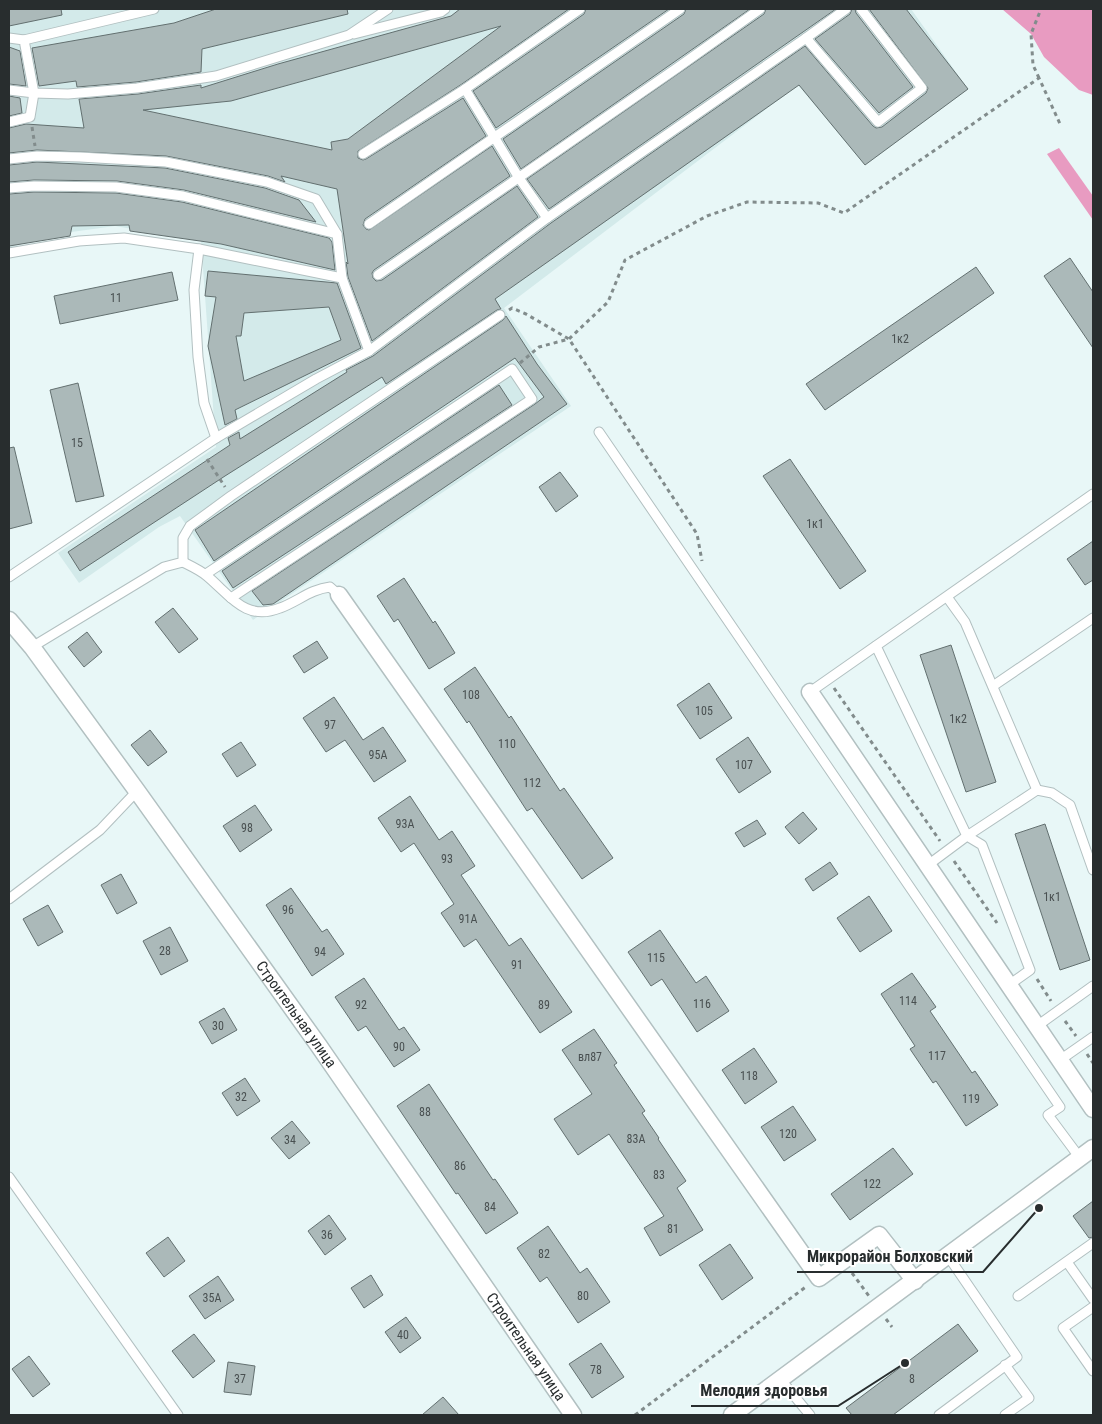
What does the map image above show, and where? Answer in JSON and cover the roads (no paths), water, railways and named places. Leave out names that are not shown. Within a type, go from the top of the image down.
[{"type":"street","points":[[339,594],[818,1278],[879,1234],[915,1281]]},
{"type":"street","name":"Строительная улица","points":[[9,620],[32,647],[137,791],[319,1046],[573,1415]]},
{"type":"street","points":[[810,692],[1093,1109]]},
{"type":"street","points":[[732,1415],[1093,1148]]},
{"type":"lane","points":[[9,38],[24,40],[154,9]]},
{"type":"lane","points":[[349,36],[388,9]]},
{"type":"lane","points":[[9,90],[68,94],[137,88],[216,76],[349,36],[441,12],[445,9]]},
{"type":"lane","points":[[363,154],[465,89],[580,9]]},
{"type":"lane","points":[[369,224],[680,9]]},
{"type":"lane","points":[[378,275],[760,9]]},
{"type":"lane","points":[[9,577],[216,438],[316,379],[369,351],[547,218],[846,9]]},
{"type":"lane","points":[[806,38],[878,122],[922,88],[861,9]]},
{"type":"lane","points":[[9,122],[30,117],[34,93],[24,40]]},
{"type":"lane","points":[[465,89],[519,178],[547,218]]},
{"type":"lane","points":[[9,159],[37,156],[166,162],[267,182],[316,199],[338,234],[342,278],[369,351]]},
{"type":"lane","points":[[9,188],[34,186],[116,187],[182,196],[338,234]]},
{"type":"lane","points":[[9,254],[79,241],[124,238],[199,249],[342,278]]},
{"type":"lane","points":[[199,249],[194,290],[198,357],[204,403],[216,438]]},
{"type":"lane","points":[[184,562],[183,538],[190,526],[231,496],[500,315]]},
{"type":"lane","points":[[206,574],[512,369],[532,398],[231,598]]},
{"type":"lane","points":[[599,432],[1060,1106],[1048,1115],[1080,1158]]},
{"type":"lane","points":[[810,692],[1093,494]]},
{"type":"lane","points":[[32,647],[164,567],[184,562],[206,574],[241,607],[258,612],[279,609],[320,588],[330,587],[339,594]]},
{"type":"lane","points":[[947,596],[965,622],[1037,790]]},
{"type":"lane","points":[[992,686],[1093,618]]},
{"type":"lane","points":[[876,646],[967,836],[982,845],[1030,970],[1009,985]]},
{"type":"lane","points":[[928,865],[967,836],[1037,790],[1052,793],[1070,804],[1093,867]]},
{"type":"lane","points":[[9,899],[100,830],[137,791]]},
{"type":"lane","points":[[1036,1026],[1093,986]]},
{"type":"lane","points":[[1060,1060],[1093,1036]]},
{"type":"lane","points":[[9,1177],[178,1415]]},
{"type":"lane","points":[[1018,1296],[1093,1243]]},
{"type":"lane","points":[[939,1415],[1017,1357],[948,1256]]},
{"type":"lane","points":[[1067,1262],[1093,1299]]},
{"type":"lane","points":[[1093,1307],[1063,1328],[1093,1371]]},
{"type":"lane","points":[[1005,1366],[1029,1398],[1005,1415]]},
{"type":"lane","points":[[781,1380],[810,1415]]},
{"type":"place","name":"Микрорайон Болховский","points":[[1039,1208]]},
{"type":"place","name":"Мелодия здоровья","points":[[905,1363]]}]
